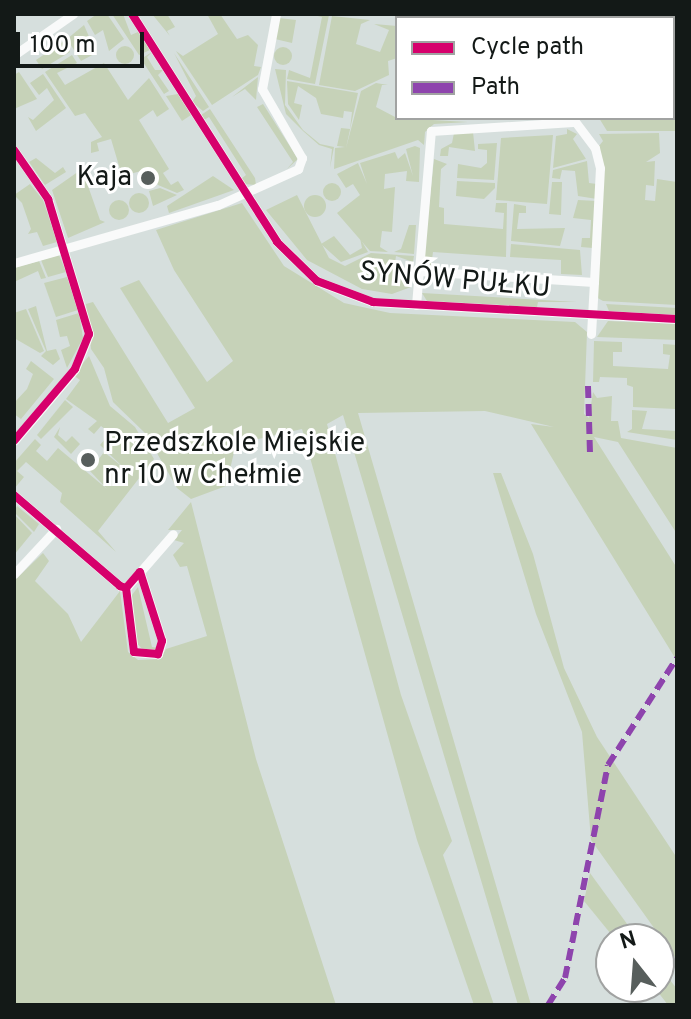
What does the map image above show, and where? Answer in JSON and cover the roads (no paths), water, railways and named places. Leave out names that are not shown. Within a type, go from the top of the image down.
[{"type":"street","points":[[14,55],[73,14]]},
{"type":"street","name":"SYNÓW PUŁKU","points":[[132,14],[277,242],[317,281],[362,299],[416,305],[677,319]]},
{"type":"street","points":[[14,263],[245,194],[302,164],[262,89],[276,14]]},
{"type":"street","points":[[416,305],[428,135],[435,128],[571,121],[591,141],[600,168],[591,334]]},
{"type":"street","points":[[14,150],[48,199],[89,334],[83,355],[66,380],[14,441]]},
{"type":"street","points":[[419,271],[594,282]]},
{"type":"street","points":[[14,495],[126,588],[134,652],[158,654],[162,641],[140,572]]},
{"type":"street","points":[[14,574],[56,529]]},
{"type":"street","points":[[126,588],[173,534]]},
{"type":"place","name":"Kaja","points":[[148,178]]},
{"type":"place","name":"Przedszkole Miejskie nr 10 w Chełmie","points":[[88,460]]}]
